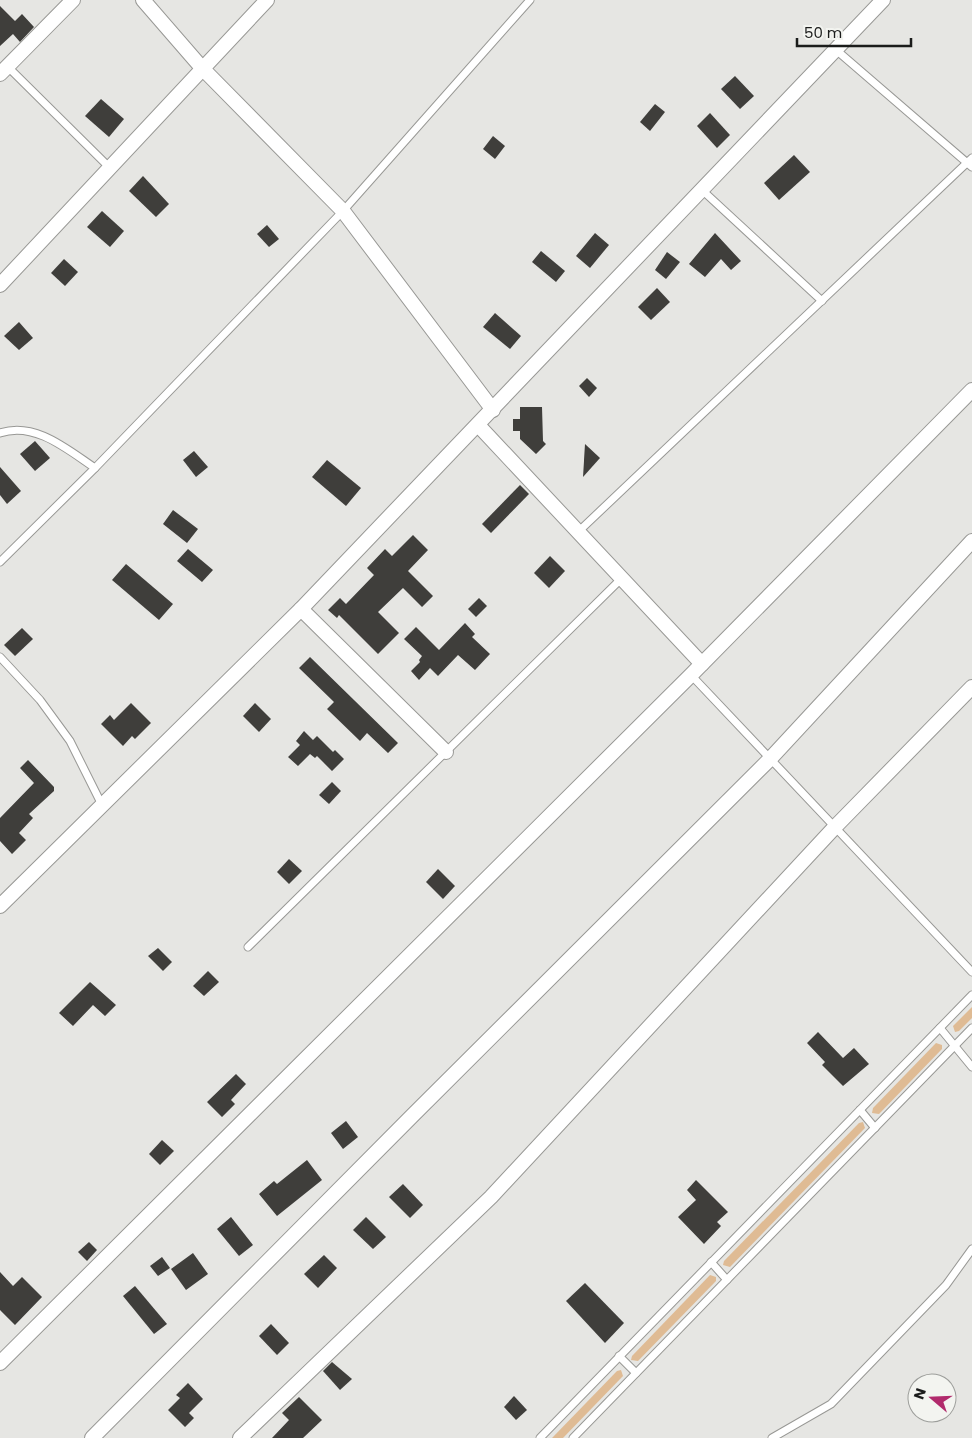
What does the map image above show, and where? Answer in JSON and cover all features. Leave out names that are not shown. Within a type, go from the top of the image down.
[{"type":"street","points":[[4,70],[73,0]]},
{"type":"street","points":[[143,0],[202,68],[343,211],[493,410]]},
{"type":"street","points":[[0,285],[267,0]]},
{"type":"street","points":[[0,906],[301,609],[478,426],[883,0]]},
{"type":"street","points":[[0,1363],[702,664],[972,390]]},
{"type":"street","points":[[478,426],[702,664]]},
{"type":"street","points":[[92,1438],[770,760],[972,541]]},
{"type":"street","points":[[301,609],[446,752]]},
{"type":"street","points":[[240,1438],[491,1197],[834,828],[972,687]]},
{"type":"lane","points":[[0,562],[95,468],[343,211],[530,0]]},
{"type":"lane","points":[[578,532],[970,163],[835,49]]},
{"type":"lane","points":[[4,70],[110,168]]},
{"type":"lane","points":[[702,190],[822,301]]},
{"type":"lane","points":[[0,433],[15,429],[41,434],[95,468]]},
{"type":"lane","points":[[248,947],[622,578]]},
{"type":"lane","points":[[0,657],[40,700],[70,741],[102,805]]},
{"type":"lane","points":[[691,675],[972,972]]},
{"type":"lane","points":[[540,1438],[972,995]]},
{"type":"lane","points":[[940,1028],[972,1067]]},
{"type":"lane","points":[[572,1438],[972,1028]]},
{"type":"lane","points":[[860,1110],[875,1128]]},
{"type":"lane","points":[[772,1438],[831,1404],[946,1285],[972,1249]]},
{"type":"lane","points":[[711,1262],[727,1280]]},
{"type":"lane","points":[[619,1356],[636,1374]]},
{"type":"shaded area","points":[[972,1007],[972,1018],[959,1031],[955,1032],[953,1026]]},
{"type":"shaded area","points":[[936,1043],[942,1045],[942,1049],[879,1114],[872,1113],[873,1108]]},
{"type":"shaded area","points":[[863,1122],[865,1128],[730,1267],[723,1265],[724,1261],[859,1123]]},
{"type":"shaded area","points":[[710,1275],[716,1277],[716,1281],[638,1361],[631,1360],[632,1356]]},
{"type":"shaded area","points":[[621,1370],[623,1376],[563,1438],[552,1438],[617,1371]]},
{"type":"building","points":[[0,6],[15,21],[22,14],[34,27],[20,42],[13,34],[0,46]]},
{"type":"building","points":[[735,76],[754,96],[740,109],[721,89]]},
{"type":"building","points":[[101,99],[124,119],[109,137],[85,116]]},
{"type":"building","points":[[655,104],[665,112],[650,131],[640,122]]},
{"type":"building","points":[[710,113],[730,135],[717,148],[697,126]]},
{"type":"building","points":[[493,136],[505,146],[495,159],[483,149]]},
{"type":"building","points":[[794,155],[810,172],[779,200],[764,183]]},
{"type":"building","points":[[143,176],[169,204],[156,217],[129,191]]},
{"type":"building","points":[[102,211],[124,231],[110,247],[87,227]]},
{"type":"building","points":[[267,225],[279,239],[269,247],[257,234]]},
{"type":"building","points":[[595,233],[609,245],[590,268],[576,256]]},
{"type":"building","points":[[715,233],[741,261],[731,270],[721,259],[705,277],[689,264]]},
{"type":"building","points":[[541,251],[565,271],[556,282],[532,262]]},
{"type":"building","points":[[667,252],[680,262],[666,279],[655,270]]},
{"type":"building","points":[[64,259],[78,272],[65,286],[51,273]]},
{"type":"building","points":[[657,288],[670,302],[651,320],[638,307]]},
{"type":"building","points":[[495,313],[521,336],[510,349],[483,327]]},
{"type":"building","points":[[19,322],[33,338],[19,350],[4,336]]},
{"type":"building","points":[[587,378],[597,388],[589,397],[579,386]]},
{"type":"building","points":[[520,407],[542,407],[543,441],[546,444],[536,454],[520,439],[520,431],[513,431],[513,419],[520,419]]},
{"type":"building","points":[[35,441],[50,458],[35,471],[20,454]]},
{"type":"building","points":[[585,444],[600,458],[583,477]]},
{"type":"building","points":[[194,451],[208,467],[196,477],[183,460]]},
{"type":"building","points":[[327,460],[361,488],[346,506],[312,477]]},
{"type":"building","points":[[0,467],[21,491],[7,504],[0,495]]},
{"type":"building","points":[[520,485],[529,494],[491,533],[482,524]]},
{"type":"building","points":[[173,510],[198,529],[187,543],[163,524]]},
{"type":"building","points":[[413,535],[428,550],[408,571],[433,596],[422,607],[403,588],[378,612],[399,633],[378,654],[339,615],[337,618],[328,610],[340,598],[346,604],[374,575],[367,568],[385,549],[392,556]]},
{"type":"building","points":[[188,549],[213,570],[202,582],[177,561]]},
{"type":"building","points":[[550,556],[565,571],[549,588],[534,573]]},
{"type":"building","points":[[126,564],[173,604],[159,620],[112,580]]},
{"type":"building","points":[[479,598],[487,606],[476,617],[468,609]]},
{"type":"building","points":[[465,623],[475,634],[472,637],[490,654],[475,670],[458,655],[438,676],[430,668],[419,680],[411,671],[420,662],[419,660],[422,656],[404,639],[416,627],[439,650]]},
{"type":"building","points":[[22,628],[33,639],[15,656],[4,645]]},
{"type":"building","points":[[310,657],[398,743],[388,753],[367,733],[360,741],[327,709],[334,702],[299,668]]},
{"type":"building","points":[[131,703],[151,723],[135,739],[132,736],[123,746],[101,724],[110,715],[114,720]]},
{"type":"building","points":[[255,703],[271,719],[259,732],[243,716]]},
{"type":"building","points":[[304,731],[313,740],[317,736],[333,752],[335,750],[344,759],[332,771],[317,756],[315,758],[310,754],[298,766],[288,757],[300,745],[296,741]]},
{"type":"building","points":[[28,760],[54,787],[54,791],[29,814],[33,818],[19,833],[26,840],[12,854],[0,841],[0,818],[34,783],[20,768]]},
{"type":"building","points":[[332,782],[341,791],[329,804],[319,795]]},
{"type":"building","points":[[289,859],[302,871],[289,884],[277,872]]},
{"type":"building","points":[[438,869],[455,886],[443,899],[426,882]]},
{"type":"building","points":[[158,948],[172,962],[163,971],[148,956]]},
{"type":"building","points":[[208,971],[219,982],[204,996],[193,986]]},
{"type":"building","points":[[90,982],[116,1005],[105,1016],[93,1005],[73,1026],[59,1013]]},
{"type":"building","points":[[818,1032],[843,1058],[854,1048],[869,1064],[843,1086],[822,1065],[825,1062],[807,1043]]},
{"type":"building","points":[[236,1074],[246,1084],[231,1100],[235,1104],[222,1117],[207,1102]]},
{"type":"building","points":[[346,1121],[358,1137],[343,1149],[331,1133]]},
{"type":"building","points":[[162,1140],[174,1151],[160,1165],[149,1154]]},
{"type":"building","points":[[307,1160],[322,1180],[277,1216],[259,1194],[274,1181],[277,1184]]},
{"type":"building","points":[[696,1180],[728,1212],[717,1222],[721,1226],[704,1244],[678,1217],[696,1200],[687,1190]]},
{"type":"building","points":[[403,1184],[423,1205],[410,1218],[389,1197]]},
{"type":"building","points":[[231,1217],[253,1245],[239,1256],[217,1229]]},
{"type":"building","points":[[366,1217],[386,1237],[373,1249],[353,1230]]},
{"type":"building","points":[[89,1242],[97,1250],[87,1261],[78,1252]]},
{"type":"building","points":[[193,1253],[208,1274],[186,1290],[171,1269]]},
{"type":"building","points":[[324,1255],[337,1268],[318,1288],[304,1274]]},
{"type":"building","points":[[162,1257],[170,1268],[158,1276],[150,1266]]},
{"type":"building","points":[[0,1272],[13,1286],[22,1277],[42,1297],[15,1325],[0,1310]]},
{"type":"building","points":[[585,1283],[624,1323],[605,1343],[566,1301]]},
{"type":"building","points":[[135,1286],[167,1324],[154,1334],[123,1296]]},
{"type":"building","points":[[271,1324],[289,1343],[277,1355],[259,1336]]},
{"type":"building","points":[[332,1362],[352,1379],[340,1390],[323,1371]]},
{"type":"building","points":[[188,1383],[203,1399],[189,1413],[194,1418],[185,1427],[168,1410],[180,1398],[176,1395]]},
{"type":"building","points":[[514,1396],[527,1410],[516,1420],[504,1407]]},
{"type":"building","points":[[299,1397],[322,1420],[303,1438],[272,1438],[289,1420],[282,1413]]}]
